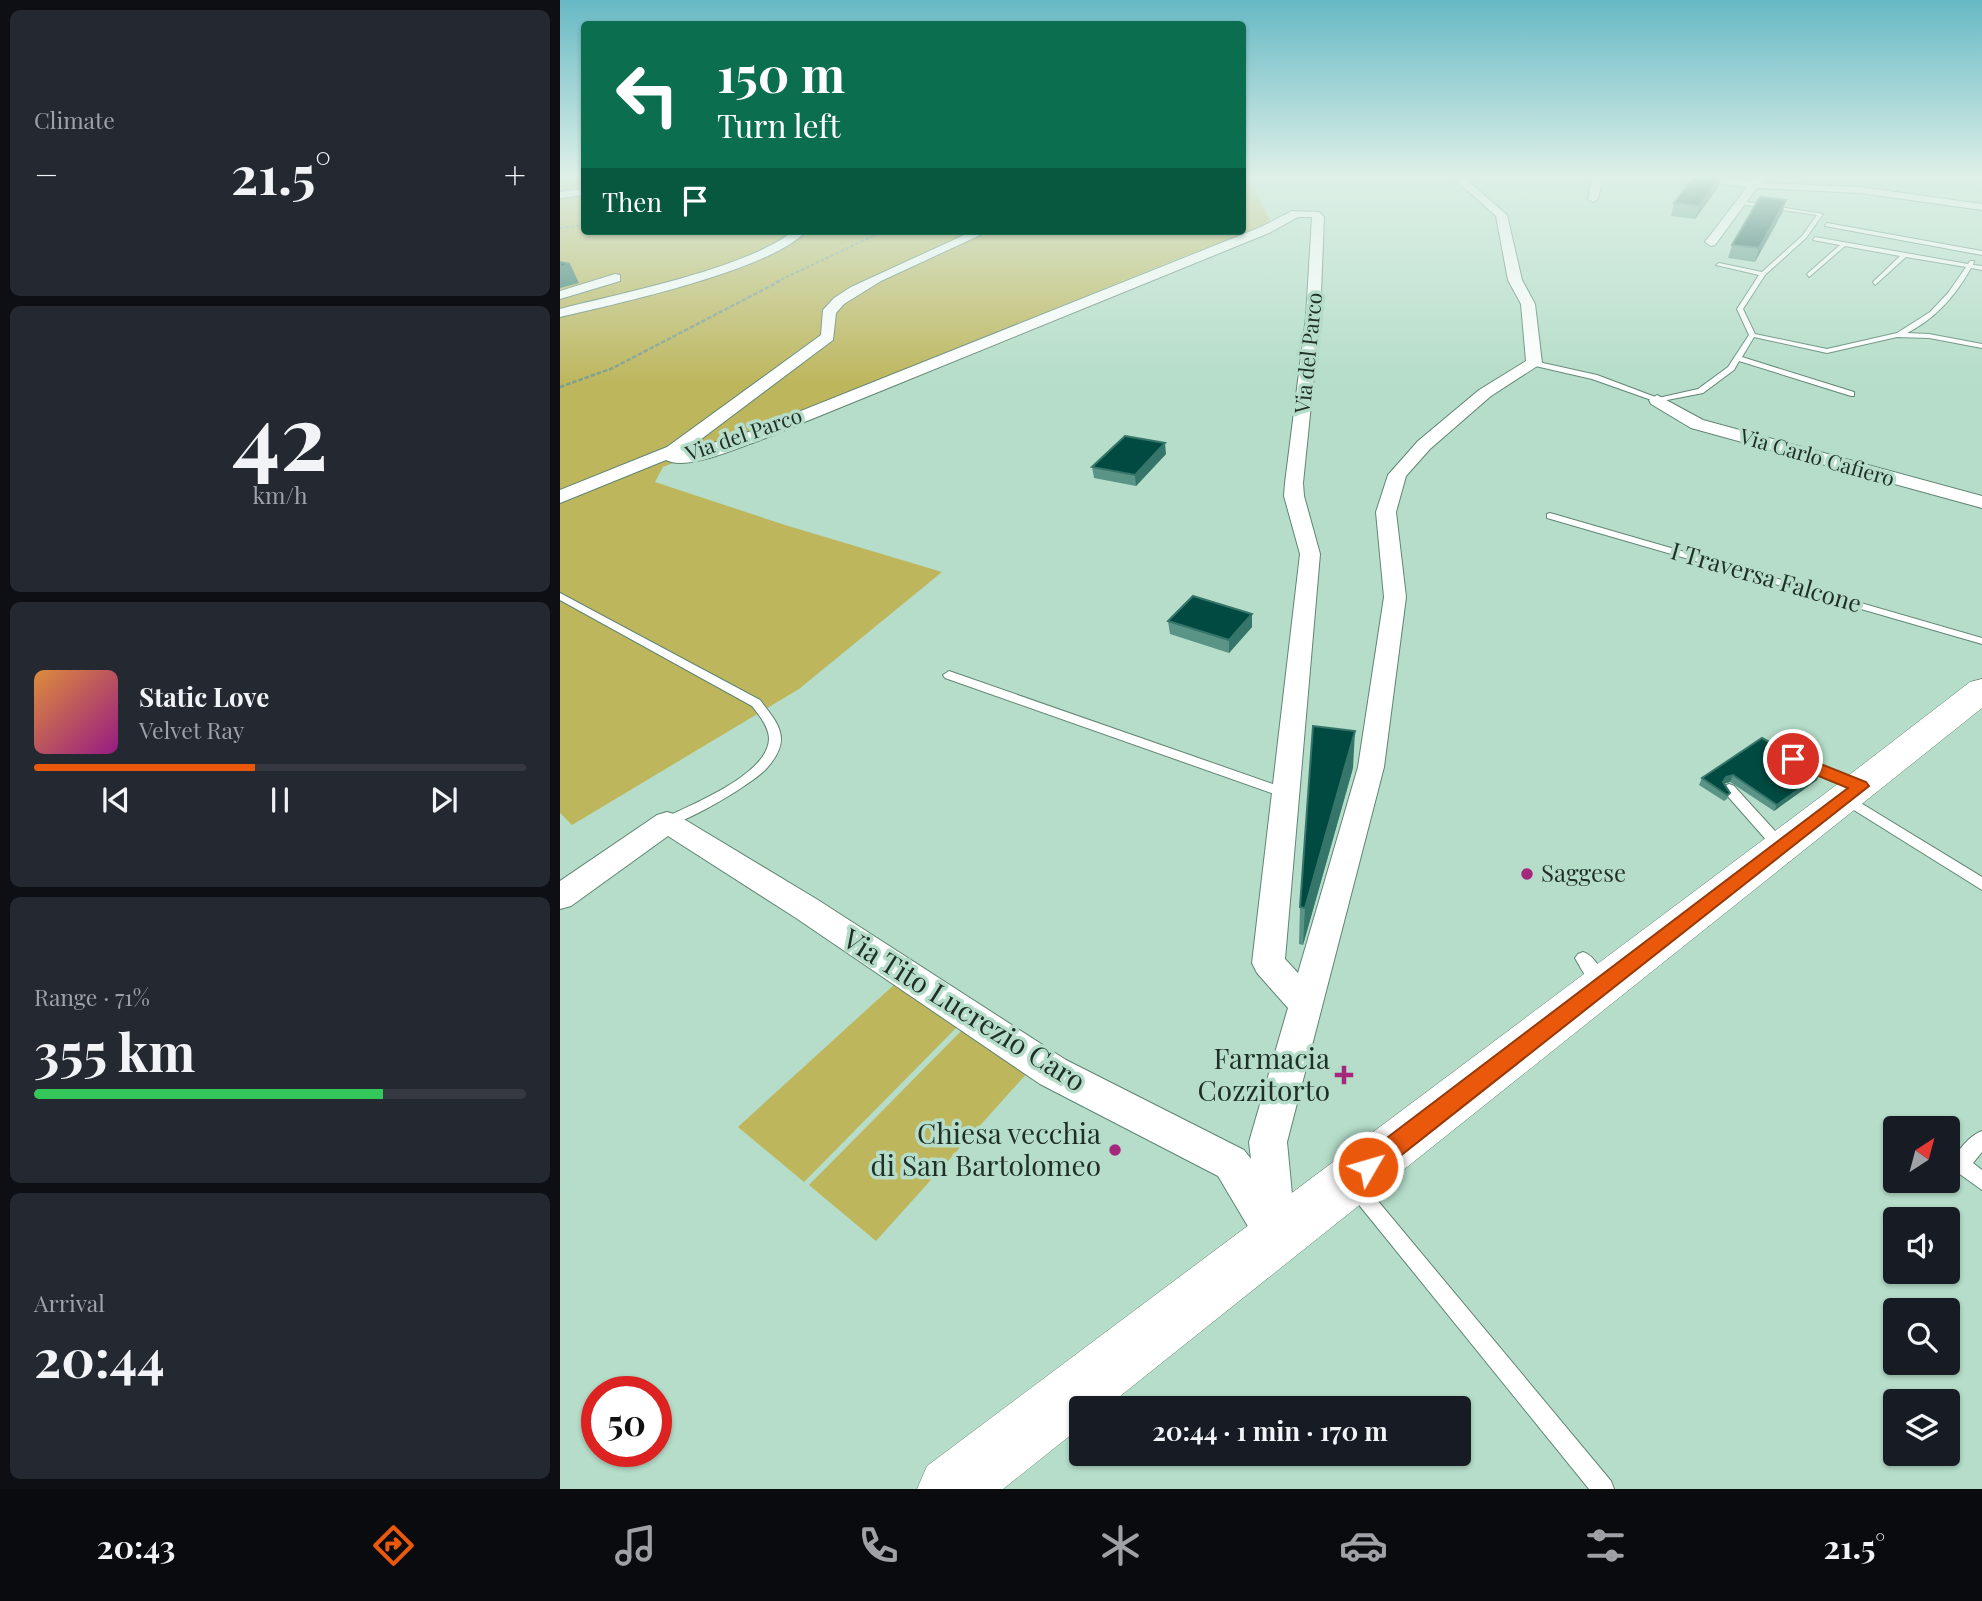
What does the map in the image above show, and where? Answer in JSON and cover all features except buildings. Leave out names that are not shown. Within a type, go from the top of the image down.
[{"type":"main road","points":[[950,1489],[1350,1181],[1592,972],[1782,847],[1982,690]]},
{"type":"street","points":[[560,313],[747,259],[778,245]]},
{"type":"street","name":"Via del Parco","points":[[560,497],[673,450],[828,337],[829,311],[841,298],[950,245]]},
{"type":"street","name":"Via del Parco","points":[[673,450],[674,458],[695,457],[752,437],[1227,245]]},
{"type":"street","name":"Via del Parco","points":[[1305,1004],[1268,963],[1310,554],[1294,496],[1294,483],[1308,375],[1317,245]]},
{"type":"street","points":[[1276,1236],[1268,1142],[1371,767],[1395,597],[1386,512],[1397,475],[1424,445],[1485,393],[1534,363],[1528,304],[1515,280],[1508,245]]},
{"type":"street","points":[[560,295],[615,278]]},
{"type":"street","name":"Via Carlo Cafiero","points":[[1657,400],[1697,424],[1982,502]]},
{"type":"street","points":[[560,897],[667,822]]},
{"type":"street","name":"Via Tito Lucrezio Caro","points":[[667,822],[807,909],[1053,1072],[1231,1163],[1276,1236]]},
{"type":"lane","points":[[1752,335],[1740,309],[1763,274],[1795,245]]},
{"type":"lane","points":[[1809,275],[1842,245]]},
{"type":"lane","points":[[1852,245],[1982,268]]},
{"type":"lane","points":[[1897,335],[1928,318],[1939,308],[1980,252],[1943,245]]},
{"type":"lane","points":[[1875,284],[1904,255]]},
{"type":"lane","points":[[1719,265],[1763,274]]},
{"type":"lane","points":[[1534,363],[1594,377],[1657,400],[1700,391],[1731,368],[1752,335]]},
{"type":"lane","points":[[1752,335],[1827,351],[1897,335],[1929,336],[1982,346]]},
{"type":"lane","points":[[1737,358],[1851,394]]},
{"type":"lane","name":"I Traversa Falcone","points":[[1550,516],[1982,640]]},
{"type":"lane","points":[[560,596],[756,703],[770,723],[776,741],[768,761],[755,774],[667,822]]},
{"type":"lane","points":[[949,675],[1285,793]]},
{"type":"lane","points":[[1778,752],[1853,793],[1982,884]]},
{"type":"lane","points":[[1729,789],[1782,847]]},
{"type":"lane","points":[[1982,1139],[1960,1164],[1982,1181]]},
{"type":"lane","points":[[1350,1181],[1603,1489]]},
{"type":"path","points":[[560,387],[613,368],[760,290],[854,245]]},
{"type":"shaded area","points":[[560,245],[1213,245],[663,467],[655,482],[785,525],[942,572],[799,689],[572,825],[560,813]]},
{"type":"shaded area","points":[[897,982],[960,1024],[804,1182],[738,1127]]},
{"type":"shaded area","points":[[966,1026],[1030,1070],[876,1241],[809,1185]]},
{"type":"place","name":"Saggese","points":[[1527,874]]},
{"type":"place","name":"Farmacia Cozzitorto","points":[[1344,1075]]},
{"type":"place","name":"Chiesa vecchia di San Bartolomeo","points":[[1115,1150]]},
{"type":"route","points":[[1368,1167],[1861,786],[1793,759]]}]
